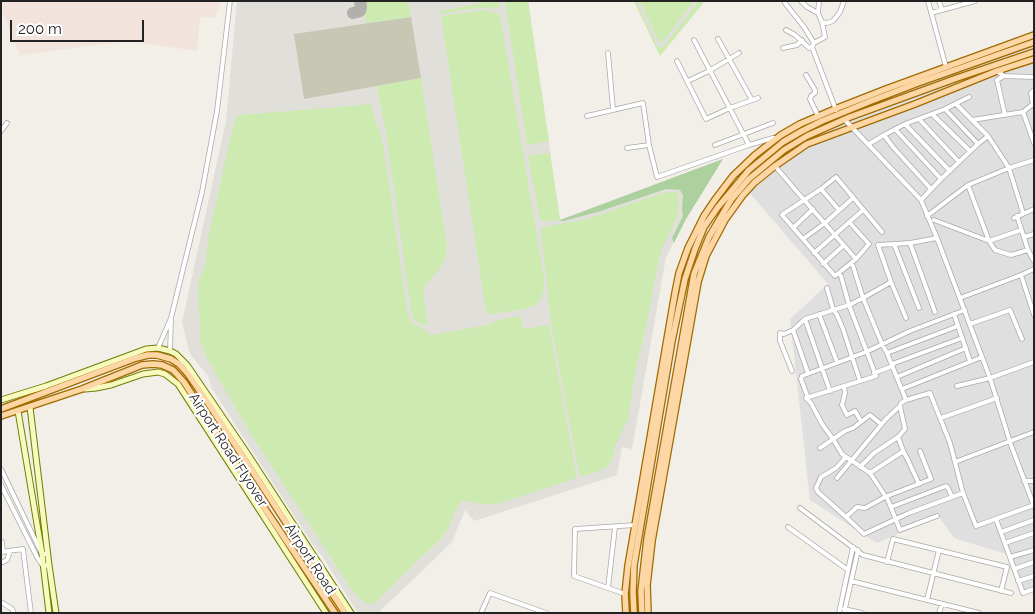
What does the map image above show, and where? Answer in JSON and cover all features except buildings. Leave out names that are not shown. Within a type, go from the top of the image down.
[{"type":"main road","points":[[928,77],[946,67],[1034,35]]},
{"type":"main road","points":[[634,613],[633,592],[637,527],[675,293],[683,260],[694,234],[718,195],[743,165],[777,138],[800,124],[928,77],[1034,42]]},
{"type":"main road","points":[[648,613],[650,540],[694,274],[709,237],[732,200],[761,169],[794,143],[815,132],[844,119],[1034,52]]},
{"type":"main road","points":[[642,613],[641,591],[644,560],[650,540],[695,299],[706,256],[726,220],[743,195],[754,183],[807,144],[997,71],[1034,59]]},
{"type":"main road","points":[[1008,60],[1019,63]]},
{"type":"main road","points":[[626,613],[628,566],[685,278],[704,227],[732,188],[749,170],[790,138],[837,111]]},
{"type":"main road","name":"Airport Road","points":[[1,409],[136,358],[157,355],[170,359],[184,368],[345,613]]},
{"type":"main road","name":"Airport Road Flyover","points":[[82,389],[142,365],[162,365],[178,374],[257,497],[335,613]]},
{"type":"main road","points":[[1,416],[82,389]]},
{"type":"street","points":[[158,348],[171,318],[202,192],[217,111],[230,1]]},
{"type":"street","points":[[801,1],[818,13]]},
{"type":"street","points":[[786,30],[802,40],[809,48],[825,37],[818,13],[819,1]]},
{"type":"street","points":[[822,22],[833,21],[840,12],[844,1]]},
{"type":"street","points":[[928,1],[946,67]]},
{"type":"street","points":[[939,1],[942,10]]},
{"type":"street","points":[[950,1],[952,8]]},
{"type":"street","points":[[931,13],[952,8],[961,3],[972,2]]},
{"type":"street","points":[[784,3],[804,27],[813,45],[837,111],[921,200],[990,378],[1024,482],[1034,506],[976,526],[963,492],[941,418],[930,393],[901,403],[881,424],[837,478]]},
{"type":"street","points":[[718,39],[752,100]]},
{"type":"street","points":[[694,40],[749,145]]},
{"type":"street","points":[[783,48],[798,45],[802,40]]},
{"type":"street","points":[[608,53],[613,109]]},
{"type":"street","points":[[688,81],[739,53]]},
{"type":"street","points":[[677,61],[706,119],[758,98]]},
{"type":"street","points":[[997,71],[1004,76],[1034,78]]},
{"type":"street","points":[[806,76],[815,90],[810,99],[818,116]]},
{"type":"street","points":[[1004,76],[997,80],[1005,115]]},
{"type":"street","points":[[972,120],[1024,112],[1033,105],[1031,93],[1034,90]]},
{"type":"street","points":[[869,144],[905,124],[945,109],[969,97]]},
{"type":"street","points":[[587,116],[643,103],[649,145],[657,177],[749,145],[777,138]]},
{"type":"street","points":[[956,104],[988,136],[1009,168],[1023,214]]},
{"type":"street","points":[[945,109],[978,144]]},
{"type":"street","points":[[1024,112],[1034,143]]},
{"type":"street","points":[[932,114],[970,151]]},
{"type":"street","points":[[918,119],[959,162]]},
{"type":"street","points":[[1,131],[7,123]]},
{"type":"street","points":[[715,145],[774,123]]},
{"type":"street","points":[[905,124],[950,171]]},
{"type":"street","points":[[895,130],[941,179]]},
{"type":"street","points":[[884,135],[931,189]]},
{"type":"street","points":[[921,200],[970,151],[988,136]]},
{"type":"street","points":[[627,148],[649,145]]},
{"type":"street","points":[[927,216],[968,185],[1034,160]]},
{"type":"street","points":[[776,166],[856,259]]},
{"type":"street","points":[[850,223],[869,244],[856,259],[835,276],[782,216],[836,178],[882,232]]},
{"type":"street","points":[[968,185],[989,241],[995,250],[1011,255],[1028,250]]},
{"type":"street","points":[[821,189],[839,210]]},
{"type":"street","points":[[804,240],[853,198]]},
{"type":"street","points":[[1034,209],[1015,217],[1034,261]]},
{"type":"street","points":[[792,228],[813,210]]},
{"type":"street","points":[[814,253],[863,210]]},
{"type":"street","points":[[934,220],[989,241],[1021,230]]},
{"type":"street","points":[[1024,237],[1034,234]]},
{"type":"street","points":[[906,318],[878,245],[910,243],[937,238]]},
{"type":"street","points":[[910,243],[935,312]]},
{"type":"street","points":[[894,244],[918,308]]},
{"type":"street","points":[[823,264],[844,245]]},
{"type":"street","points":[[853,266],[863,298],[882,344],[888,353],[906,400]]},
{"type":"street","points":[[960,298],[1034,269]]},
{"type":"street","points":[[1021,275],[1034,315]]},
{"type":"street","points":[[808,398],[876,376],[849,305],[841,276]]},
{"type":"street","points":[[792,371],[780,341],[780,334],[793,330],[805,320],[819,314],[849,305],[891,282]]},
{"type":"street","points":[[828,288],[833,309],[843,329],[860,381]]},
{"type":"street","points":[[937,516],[900,530],[888,500],[870,473],[842,454],[822,424],[812,403],[806,398],[808,398],[801,377],[866,352],[964,310]]},
{"type":"street","points":[[970,324],[1010,310],[1022,339]]},
{"type":"street","points":[[819,314],[837,362]]},
{"type":"street","points":[[954,314],[970,361]]},
{"type":"street","points":[[170,351],[171,318]]},
{"type":"street","points":[[805,320],[830,391]]},
{"type":"street","points":[[888,353],[958,326]]},
{"type":"street","points":[[793,330],[808,373]]},
{"type":"street","points":[[874,373],[962,338]]},
{"type":"street","points":[[1,400],[46,386],[143,350],[158,348],[170,351],[187,365],[247,453],[351,613]]},
{"type":"street","points":[[897,377],[966,348]]},
{"type":"street","points":[[902,389],[982,357]]},
{"type":"street","points":[[957,386],[990,378],[1034,362]]},
{"type":"street","points":[[82,389],[111,385],[143,374],[158,372],[165,374],[178,384],[326,613]]},
{"type":"street","points":[[844,387],[845,393],[842,405],[847,415],[855,411],[861,421]]},
{"type":"street","points":[[941,418],[997,398]]},
{"type":"street","points":[[30,406],[49,613]]},
{"type":"street","points":[[860,467],[874,453],[898,437],[905,429],[900,406]]},
{"type":"street","points":[[18,411],[45,554]]},
{"type":"street","points":[[820,448],[870,415],[881,424]]},
{"type":"street","points":[[955,462],[1034,432]]},
{"type":"street","points":[[898,437],[918,484]]},
{"type":"street","points":[[846,517],[857,507],[865,508],[885,497],[931,479],[920,451]]},
{"type":"street","points":[[870,473],[902,452],[904,453]]},
{"type":"street","points":[[846,457],[836,468],[821,477],[816,488],[818,492],[864,534],[963,492]]},
{"type":"street","points":[[1,469],[45,554]]},
{"type":"street","points":[[1024,482],[1034,481]]},
{"type":"street","points":[[1,486],[37,557],[46,565],[56,613]]},
{"type":"street","points":[[891,507],[946,486],[952,496]]},
{"type":"street","points":[[800,508],[863,555],[1011,593]]},
{"type":"street","points":[[996,519],[1023,593],[1034,589]]},
{"type":"street","points":[[1001,532],[1034,520]]},
{"type":"street","points":[[626,594],[574,576],[575,529],[615,526],[637,527]]},
{"type":"street","points":[[608,588],[615,526]]},
{"type":"street","points":[[788,527],[848,570]]},
{"type":"street","points":[[1005,543],[1034,533]]},
{"type":"street","points":[[887,562],[893,539],[939,550],[1007,568],[1001,591]]},
{"type":"street","points":[[2,542],[2,552],[23,549],[32,613]]},
{"type":"street","points":[[839,613],[853,547]]},
{"type":"street","points":[[858,550],[844,611],[862,613]]},
{"type":"street","points":[[927,600],[939,550]]},
{"type":"street","points":[[1010,557],[1034,550]]},
{"type":"street","points":[[1,562],[7,560],[10,551]]},
{"type":"street","points":[[1014,569],[1034,562]]},
{"type":"street","points":[[1018,581],[1034,576]]},
{"type":"street","points":[[851,581],[979,613]]},
{"type":"street","points":[[481,613],[490,593],[546,613]]},
{"type":"street","points":[[1,602],[12,608],[14,613]]},
{"type":"street","points":[[939,613],[942,604]]},
{"type":"shaded area","points":[[1,1],[220,1],[216,18],[200,17],[197,51],[127,41],[20,55],[1,9]]},
{"type":"shaded area","points":[[237,1],[528,1],[560,220],[723,159],[686,219],[666,257],[632,449],[622,447],[617,475],[474,521],[465,510],[452,542],[378,613],[358,613],[211,387],[208,376],[190,354],[182,322],[226,121]]},
{"type":"shaded area","points":[[634,1],[705,1],[660,56]]},
{"type":"shaded area","points":[[411,17],[421,78],[304,99],[294,34]]},
{"type":"shaded area","points":[[1034,40],[1034,591],[1021,596],[1006,554],[954,538],[939,517],[877,543],[810,500],[790,319],[828,284],[735,176],[795,128]]},
{"type":"green space","points":[[362,1],[408,1],[411,17],[366,23]]},
{"type":"green space","points":[[499,1],[500,7],[441,14],[440,11]]},
{"type":"green space","points":[[505,1],[528,1],[549,141],[527,145]]},
{"type":"green space","points":[[634,1],[636,1],[660,48],[663,47],[699,1],[705,1],[660,56]]},
{"type":"green space","points":[[640,1],[694,1],[663,41],[660,42]]},
{"type":"green space","points":[[484,10],[500,15],[544,278],[544,290],[540,300],[535,305],[525,309],[491,314],[486,312],[441,16]]},
{"type":"green space","points":[[421,78],[447,247],[443,263],[423,291],[428,325],[414,320],[412,315],[386,132],[377,86]]},
{"type":"green space","points":[[371,104],[383,144],[409,319],[430,335],[488,325],[498,320],[521,316],[523,329],[549,325],[576,476],[574,479],[500,503],[483,504],[462,501],[457,507],[450,525],[442,538],[371,605],[360,599],[350,587],[251,434],[207,358],[201,344],[198,294],[199,280],[205,267],[208,239],[233,127],[237,117],[240,115]]},
{"type":"green space","points":[[550,153],[560,220],[547,221],[540,220],[528,156]]},
{"type":"green space","points":[[723,159],[686,219],[674,243],[672,238],[683,216],[683,195],[680,190],[666,189],[601,211],[560,221],[560,220]]},
{"type":"green space","points":[[673,192],[679,195],[678,216],[664,243],[658,263],[646,328],[636,367],[628,418],[608,466],[581,477],[551,324],[541,229],[587,219],[663,193]]},
{"type":"taxiway","points":[[353,13],[360,11],[360,1]]}]
